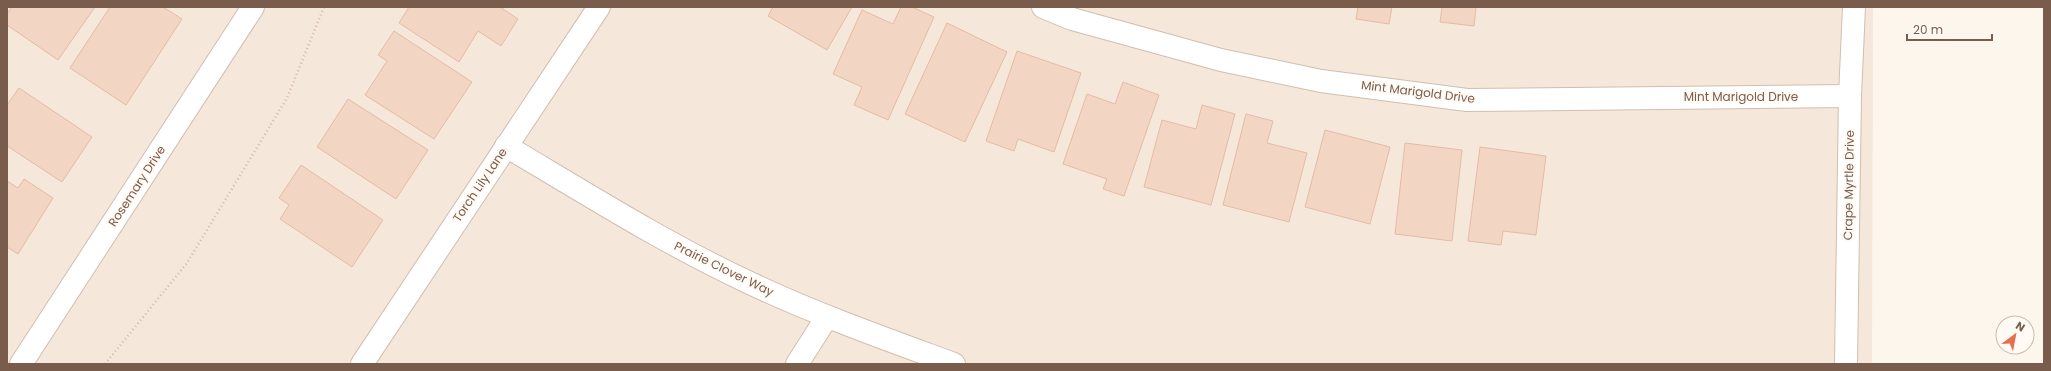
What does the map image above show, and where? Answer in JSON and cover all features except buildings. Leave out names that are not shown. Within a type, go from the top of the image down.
[{"type":"street","name":"Rosemary Drive","points":[[21,364],[253,7]]},
{"type":"street","name":"Torch Lily Lane","points":[[362,364],[599,7]]},
{"type":"street","name":"Mint Marigold Drive","points":[[1044,7],[1072,19],[1221,60],[1321,80],[1467,100],[1850,96]]},
{"type":"street","name":"Crape Myrtle Drive","points":[[1846,364],[1850,96],[1854,7]]},
{"type":"street","name":"Prairie Clover Way","points":[[506,146],[656,235],[751,284],[827,317],[954,364]]},
{"type":"street","points":[[797,364],[827,317]]},
{"type":"path","points":[[105,364],[187,263],[287,98],[324,7]]},
{"type":"shaded area","points":[[7,7],[1873,7],[1872,364],[7,364]]}]
